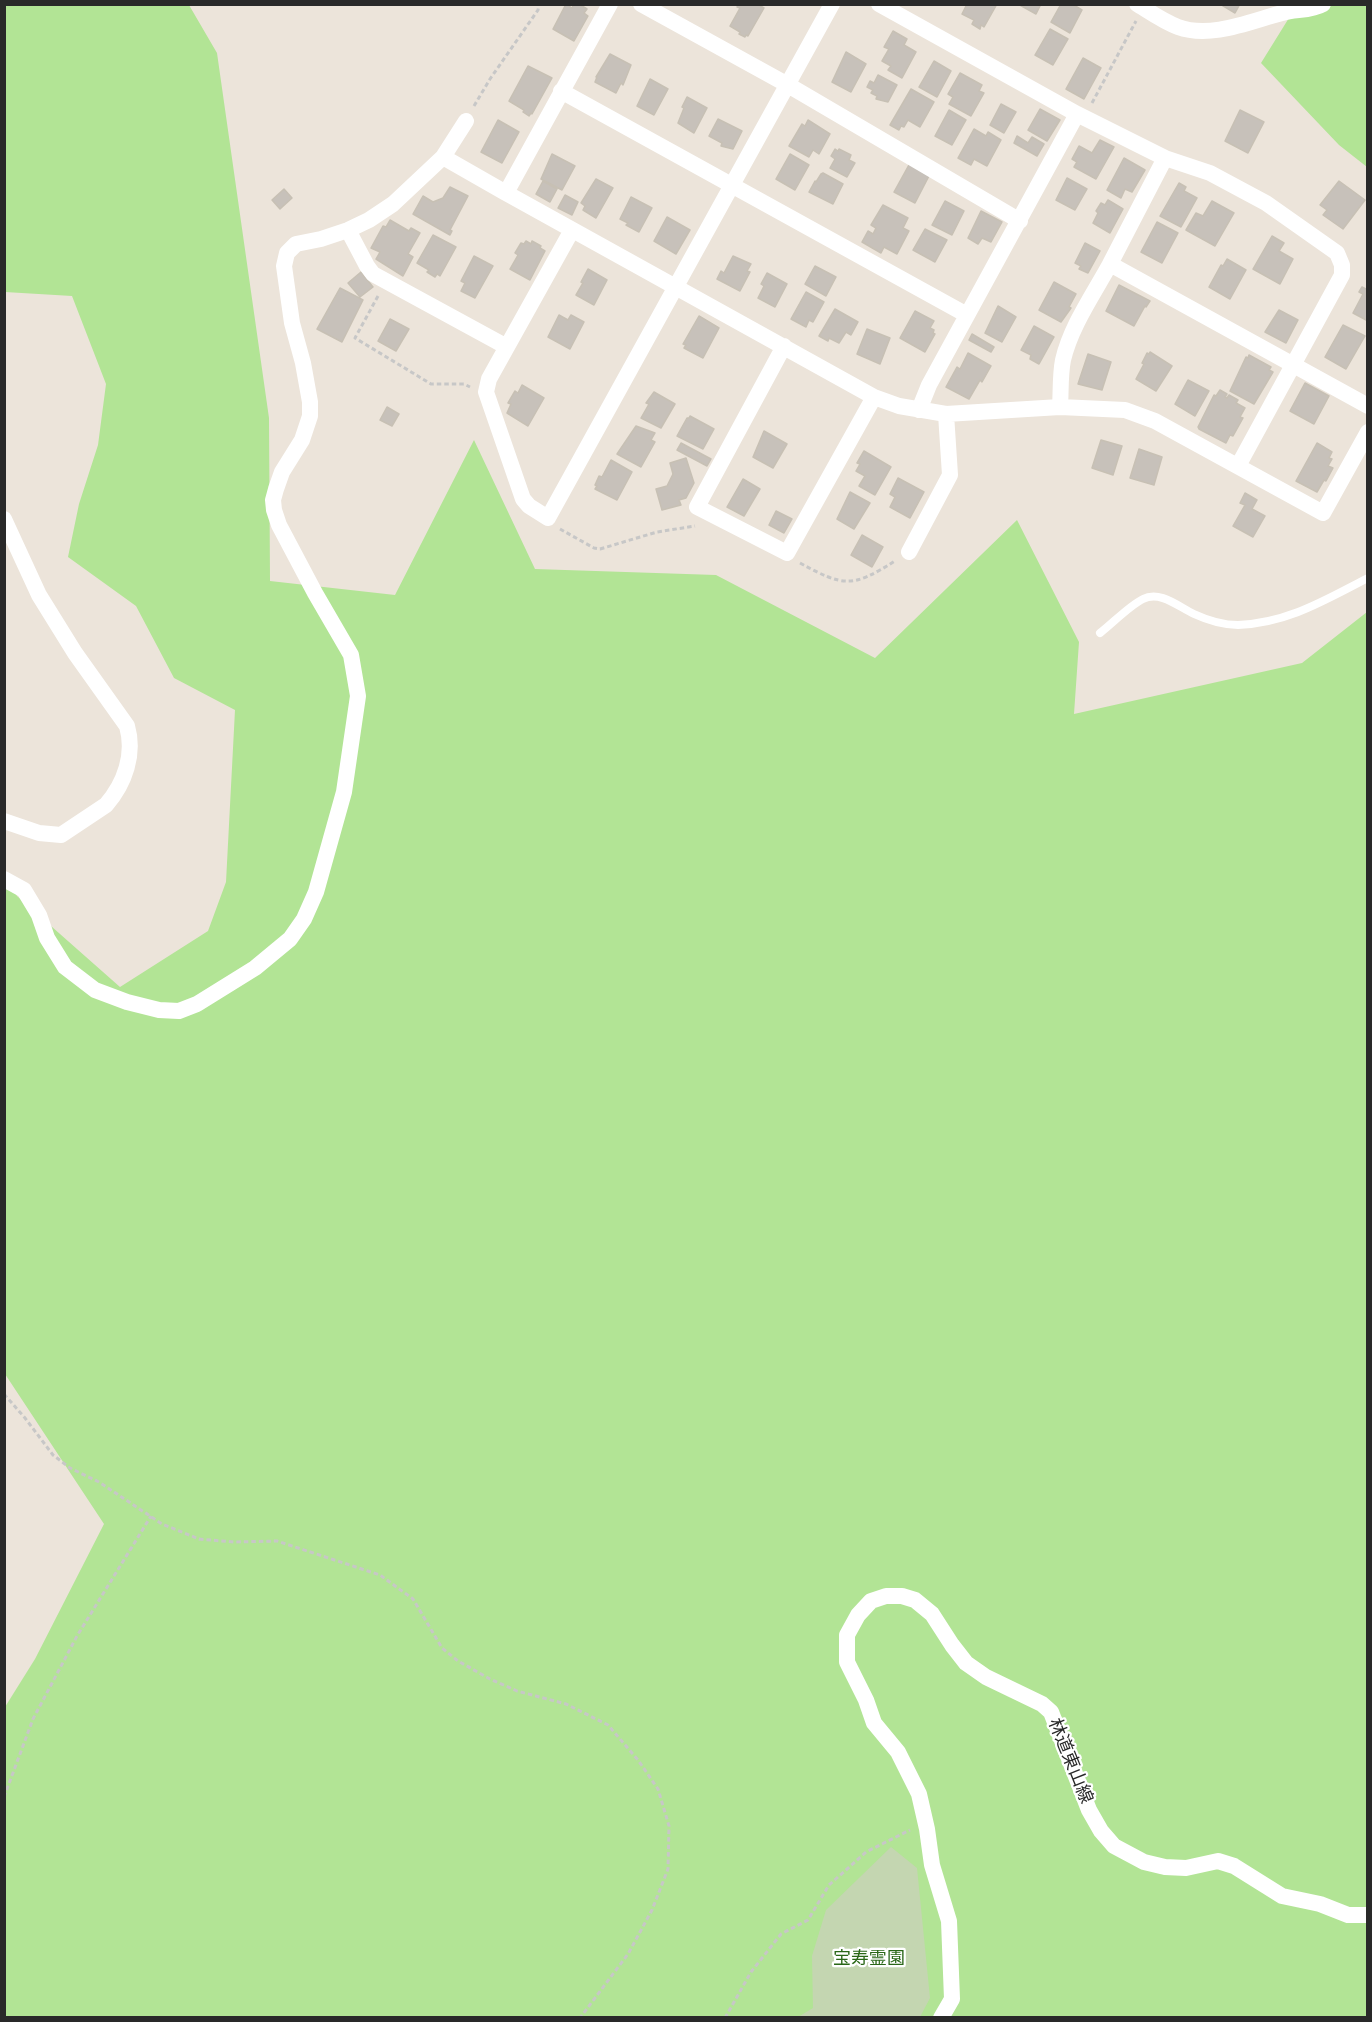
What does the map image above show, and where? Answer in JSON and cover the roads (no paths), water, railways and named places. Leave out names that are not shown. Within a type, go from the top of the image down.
[{"type":"street","points":[[506,193],[610,4]]},
{"type":"street","points":[[641,4],[788,85],[1020,221]]},
{"type":"street","points":[[572,230],[489,379],[486,392],[523,499],[528,506],[548,518],[832,4]]},
{"type":"street","points":[[879,4],[1077,114],[1165,158],[1210,173],[1266,203],[1336,253],[1342,265],[1342,275],[1238,466]]},
{"type":"street","points":[[1140,5],[1178,27],[1208,30],[1222,29],[1292,10],[1316,8],[1323,4]]},
{"type":"street","points":[[561,91],[967,315]]},
{"type":"street","points":[[919,410],[929,385],[1077,114]]},
{"type":"street","points":[[4,879],[24,890],[39,915],[47,938],[65,967],[95,990],[127,1002],[159,1010],[179,1011],[197,1004],[255,968],[290,939],[304,919],[316,892],[344,792],[358,696],[351,655],[315,593],[279,525],[274,510],[273,500],[282,472],[302,440],[310,416],[310,402],[303,363],[292,323],[284,266],[287,253],[296,244],[348,230],[369,220],[393,204],[443,157],[466,121]]},
{"type":"street","points":[[443,157],[874,397],[899,406],[946,414],[1060,407],[1113,408],[1140,414],[1323,513],[1368,432]]},
{"type":"street","points":[[1060,407],[1062,363],[1067,345],[1165,158]]},
{"type":"street","points":[[348,230],[369,271],[507,348]]},
{"type":"street","points":[[1110,264],[1368,406]]},
{"type":"street","points":[[784,346],[697,507],[787,553],[874,397]]},
{"type":"street","points":[[909,552],[950,475],[946,414]]},
{"type":"street","points":[[4,519],[39,595],[75,652],[127,726],[130,752],[123,777],[112,799],[61,835],[39,833],[4,821]]},
{"type":"street","name":"林道東山線","points":[[941,2018],[952,1999],[949,1921],[932,1865],[919,1794],[898,1752],[874,1723],[866,1700],[847,1662],[847,1635],[858,1615],[872,1601],[886,1596],[902,1596],[915,1600],[932,1614],[966,1663],[986,1677],[1042,1704],[1051,1712],[1089,1810],[1101,1831],[1114,1846],[1144,1862],[1165,1867],[1186,1868],[1218,1861],[1234,1866],[1282,1896],[1320,1904],[1348,1915],[1368,1915]]},
{"type":"lane","points":[[1100,633],[1143,599],[1154,595],[1195,615],[1237,625],[1291,616],[1368,578]]},
{"type":"park label","name":"宝寿霊園","points":[[869,1959]]}]
